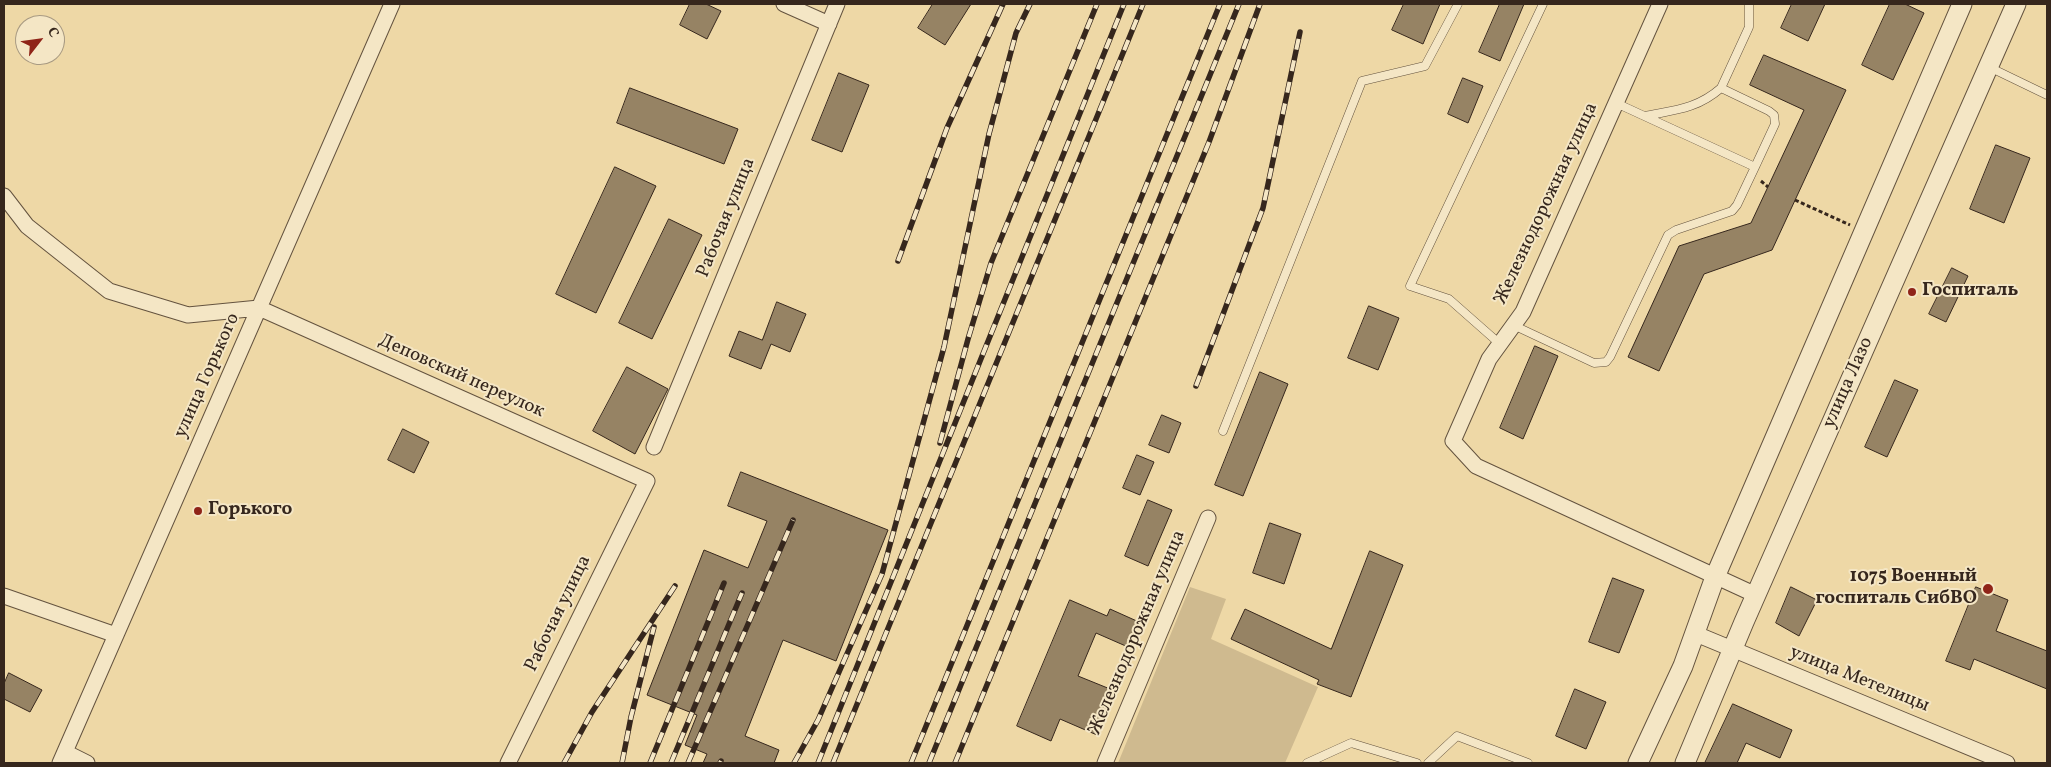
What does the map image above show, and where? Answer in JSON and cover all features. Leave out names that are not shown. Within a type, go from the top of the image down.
[{"type":"street","name":"улица Горького","points":[[63,758],[392,4]]},
{"type":"street","points":[[784,4],[828,24]]},
{"type":"street","name":"Рабочая улица","points":[[654,448],[837,4]]},
{"type":"street","name":"Железнодорожная улица","points":[[1660,4],[1522,312],[1489,359],[1453,441],[1476,466],[1715,577]]},
{"type":"street","points":[[1638,763],[1683,666],[1715,577],[1962,4]]},
{"type":"street","name":"улица Лазо","points":[[1685,763],[1732,649],[2016,4]]},
{"type":"street","points":[[4,196],[27,226],[109,292],[188,315],[259,308]]},
{"type":"street","name":"Деповский переулок","points":[[259,308],[647,481]]},
{"type":"street","name":"Рабочая улица","points":[[508,763],[647,481]]},
{"type":"street","name":"Железнодорожная улица","points":[[1105,763],[1208,518]]},
{"type":"street","points":[[1715,577],[1756,596]]},
{"type":"street","points":[[4,596],[116,635]]},
{"type":"street","name":"улица Метелицы","points":[[1696,634],[2008,763]]},
{"type":"street","points":[[63,758],[87,763]]},
{"type":"lane","points":[[1223,431],[1362,81],[1425,66],[1458,4]]},
{"type":"lane","points":[[1500,344],[1450,299],[1410,286],[1543,4]]},
{"type":"lane","points":[[1644,116],[1692,107],[1710,98],[1721,88],[1749,27],[1749,4]]},
{"type":"lane","points":[[1989,67],[2047,95]]},
{"type":"lane","points":[[1513,325],[1594,363],[1606,362],[1668,235],[1676,230],[1732,211],[1737,205],[1755,168],[1774,124],[1774,115],[1769,111],[1721,88]]},
{"type":"lane","points":[[1616,103],[1755,168]]},
{"type":"lane","points":[[1428,763],[1457,736],[1528,763]]},
{"type":"lane","points":[[1307,763],[1351,743],[1417,763]]},
{"type":"path","points":[[1796,200],[1864,232]]},
{"type":"shaded area","points":[[1190,587],[1226,599],[1211,639],[1318,687],[1285,763],[1118,763]]},
{"type":"building","points":[[690,4],[706,4],[721,11],[707,39],[680,25]]},
{"type":"building","points":[[933,4],[971,4],[945,45],[918,28]]},
{"type":"building","points":[[1404,4],[1440,4],[1423,44],[1392,30]]},
{"type":"building","points":[[1500,4],[1524,4],[1500,61],[1479,52]]},
{"type":"building","points":[[1792,4],[1825,4],[1808,41],[1781,28]]},
{"type":"building","points":[[1890,4],[1905,4],[1924,13],[1893,80],[1862,65]]},
{"type":"building","points":[[1764,55],[1846,90],[1772,250],[1704,274],[1659,371],[1628,357],[1679,246],[1751,223],[1804,110],[1750,85]]},
{"type":"building","points":[[839,73],[869,85],[842,152],[812,140]]},
{"type":"building","points":[[1463,78],[1483,86],[1468,123],[1448,114]]},
{"type":"building","points":[[630,88],[738,129],[724,164],[617,123]]},
{"type":"building","points":[[1996,145],[2030,158],[2004,223],[1970,209]]},
{"type":"building","points":[[615,167],[656,186],[596,313],[556,294]]},
{"type":"building","points":[[669,219],[702,235],[652,339],[619,323]]},
{"type":"building","points":[[1952,268],[1968,276],[1946,322],[1929,314]]},
{"type":"building","points":[[777,302],[806,314],[790,352],[771,344],[761,369],[729,356],[739,331],[762,340]]},
{"type":"building","points":[[1369,306],[1399,318],[1378,370],[1348,358]]},
{"type":"building","points":[[1535,346],[1558,356],[1523,439],[1500,428]]},
{"type":"building","points":[[627,367],[668,389],[635,454],[593,431]]},
{"type":"building","points":[[1260,372],[1288,384],[1243,496],[1215,485]]},
{"type":"building","points":[[1895,380],[1918,390],[1887,457],[1865,447]]},
{"type":"building","points":[[1162,415],[1181,423],[1169,453],[1149,445]]},
{"type":"building","points":[[403,429],[429,442],[414,473],[388,460]]},
{"type":"building","points":[[1137,455],[1154,462],[1140,495],[1123,488]]},
{"type":"building","points":[[741,472],[888,530],[836,661],[783,640],[745,736],[779,750],[774,763],[703,763],[707,754],[685,745],[697,715],[647,695],[704,550],[748,568],[767,521],[728,506]]},
{"type":"building","points":[[1148,500],[1172,510],[1148,566],[1125,556]]},
{"type":"building","points":[[1270,523],[1301,534],[1284,584],[1253,573]]},
{"type":"building","points":[[1370,551],[1403,565],[1351,697],[1317,684],[1319,680],[1231,639],[1245,609],[1331,649]]},
{"type":"building","points":[[1613,578],[1644,590],[1619,653],[1589,642]]},
{"type":"building","points":[[1791,587],[1817,600],[1799,636],[1776,623]]},
{"type":"building","points":[[1976,587],[2008,600],[1996,631],[2047,651],[2047,689],[1974,659],[1970,670],[1946,661]]},
{"type":"building","points":[[1070,600],[1107,616],[1110,609],[1139,622],[1128,647],[1096,633],[1078,676],[1115,691],[1097,735],[1060,719],[1051,741],[1017,726]]},
{"type":"building","points":[[9,673],[42,690],[30,712],[4,699],[4,684]]},
{"type":"building","points":[[1575,689],[1606,702],[1586,749],[1556,736]]},
{"type":"building","points":[[1733,704],[1792,730],[1780,758],[1746,743],[1737,763],[1705,763]]},
{"type":"railway","points":[[898,261],[947,128],[1003,4]]},
{"type":"railway","points":[[794,763],[818,720],[882,574],[944,347],[989,134],[1016,33],[1030,4]]},
{"type":"railway","points":[[940,443],[991,263],[1097,4]]},
{"type":"railway","points":[[818,763],[1124,4]]},
{"type":"railway","points":[[833,763],[1143,4]]},
{"type":"railway","points":[[911,763],[1220,4]]},
{"type":"railway","points":[[929,763],[1239,4]]},
{"type":"railway","points":[[955,763],[1209,142],[1260,4]]},
{"type":"railway","points":[[1196,386],[1263,208],[1300,32]]},
{"type":"railway","points":[[688,763],[793,520]]},
{"type":"railway","points":[[650,763],[724,583]]},
{"type":"railway","points":[[564,763],[592,712],[675,586]]},
{"type":"railway","points":[[671,763],[742,593]]},
{"type":"railway","points":[[622,763],[631,717],[654,627]]},
{"type":"place","name":"Госпиталь","points":[[1912,292]]},
{"type":"place","name":"Горького","points":[[198,511]]},
{"type":"place","name":"1075 Военный госпиталь СибВО","points":[[1988,589]]}]
